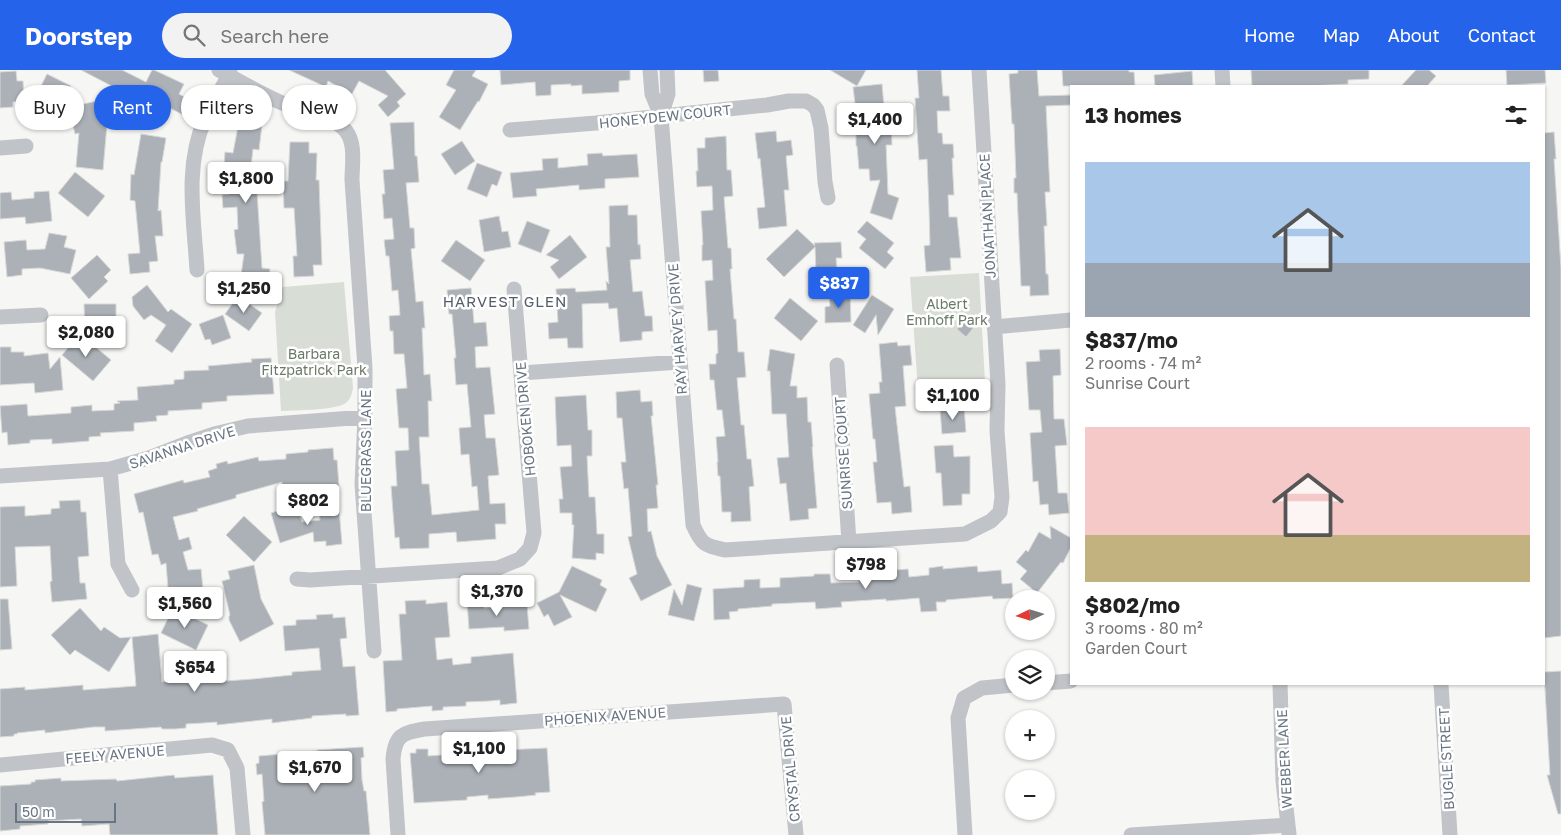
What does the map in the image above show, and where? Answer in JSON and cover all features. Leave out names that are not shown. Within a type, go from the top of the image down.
[{"type":"street","name":"RAY HARVEY DRIVE","points":[[650,70],[652,94],[661,116],[692,525],[700,540],[710,547],[725,550],[849,542]]},
{"type":"street","name":"RAY HARVEY DRIVE","points":[[661,116],[668,94],[667,70]]},
{"type":"street","name":"JONATHAN PLACE","points":[[849,542],[965,534],[991,521],[1000,512],[1002,497],[997,432],[998,384],[978,70]]},
{"type":"street","points":[[1222,70],[1223,85]]},
{"type":"street","points":[[197,270],[192,206],[193,168],[196,146],[205,119],[228,71]]},
{"type":"street","name":"BLUEGRASS LANE","points":[[228,71],[286,105],[336,122],[342,126],[351,139],[353,158],[352,180],[365,368],[362,484],[374,651]]},
{"type":"street","name":"HONEYDEW COURT","points":[[510,130],[596,123],[789,101],[806,101],[816,109],[822,128],[825,182],[828,198]]},
{"type":"street","points":[[0,148],[26,146]]},
{"type":"street","name":"HOBOKEN DRIVE","points":[[370,576],[498,568],[520,559],[530,548],[534,532],[514,290]]},
{"type":"street","points":[[0,317],[41,315]]},
{"type":"street","points":[[994,327],[1070,320]]},
{"type":"street","points":[[521,374],[680,362]]},
{"type":"street","name":"SUNRISE COURT","points":[[837,365],[849,542]]},
{"type":"street","name":"SAVANNA DRIVE","points":[[0,476],[110,469],[149,458],[214,434],[248,426],[365,417]]},
{"type":"street","points":[[110,469],[118,564],[132,590]]},
{"type":"street","points":[[297,578],[310,580],[370,576]]},
{"type":"street","points":[[1055,682],[1070,681]]},
{"type":"street","name":"WEBBER LANE","points":[[1280,685],[1283,781],[1288,830]]},
{"type":"street","name":"BUGLE STREET","points":[[1441,685],[1450,835]]},
{"type":"street","points":[[965,835],[958,718],[964,698],[982,688],[1005,686]]},
{"type":"street","name":"PHOENIX AVENUE","points":[[398,835],[393,758],[397,739],[406,733],[425,729],[784,704]]},
{"type":"street","name":"CRYSTAL DRIVE","points":[[784,704],[796,835]]},
{"type":"street","name":"FEELY AVENUE","points":[[0,765],[212,745],[228,750],[237,768],[242,835]]},
{"type":"street","points":[[1131,835],[1288,830]]},
{"type":"green space","name":"Albert Emhoff Park","points":[[979,273],[986,401],[919,405],[910,277]]},
{"type":"green space","name":"Barbara Fitzpatrick Park","points":[[344,282],[353,388],[350,397],[347,402],[335,407],[316,410],[281,411],[275,312],[283,287]]},
{"type":"building","points":[[81,70],[122,70],[146,82],[152,70],[154,70],[184,84],[181,85],[179,94],[181,95],[181,114],[171,109],[171,85],[110,85]]},
{"type":"building","points":[[289,70],[385,70],[406,94],[397,102],[400,106],[388,117],[378,105],[388,96],[359,81],[356,87],[356,85],[335,85],[328,81],[327,85],[322,85]]},
{"type":"building","points":[[454,70],[476,70],[472,76],[488,84],[479,102],[460,130],[439,117],[456,90],[446,85]]},
{"type":"building","points":[[500,70],[630,70],[630,80],[619,81],[619,92],[582,94],[582,85],[571,86],[571,84],[551,85],[551,95],[536,96],[535,82],[501,85]]},
{"type":"building","points":[[703,70],[718,70],[719,81],[704,82]]},
{"type":"building","points":[[830,70],[866,70],[857,86]]},
{"type":"building","points":[[917,70],[941,70],[943,96],[949,96],[950,111],[937,111],[938,133],[942,133],[943,144],[953,144],[954,195],[948,195],[949,217],[957,217],[961,258],[950,258],[951,270],[926,272],[924,246],[930,245],[927,159],[919,160],[915,98],[919,98]]},
{"type":"building","points":[[1018,70],[1037,70],[1039,96],[1070,95],[1070,105],[1046,106],[1050,192],[1045,192],[1047,226],[1044,226],[1049,295],[1030,296],[1030,286],[1021,286],[1017,193],[1014,193],[1014,178],[1016,178],[1014,124],[1012,124],[1009,74],[1018,73]]},
{"type":"building","points":[[1062,70],[1129,70],[1129,72],[1134,72],[1135,85],[1063,86]]},
{"type":"building","points":[[1251,70],[1369,70],[1369,79],[1348,80],[1348,84],[1252,85]]},
{"type":"building","points":[[1416,70],[1429,70],[1436,76],[1428,85],[1402,85]]},
{"type":"building","points":[[1506,70],[1545,70],[1546,83],[1507,85]]},
{"type":"building","points":[[16,71],[17,81],[23,81],[23,85],[15,85],[15,102],[13,102],[13,107],[0,108],[0,72]]},
{"type":"building","points":[[1192,71],[1193,85],[1155,85],[1154,75]]},
{"type":"building","points":[[47,74],[69,85],[42,85]]},
{"type":"building","points":[[882,84],[885,118],[891,118],[892,145],[886,145],[888,194],[899,198],[892,220],[870,213],[880,180],[870,181],[869,169],[859,169],[856,146],[856,132],[863,132],[862,110],[856,111],[853,87]]},
{"type":"building","points":[[94,102],[94,130],[106,130],[103,170],[76,167],[79,133],[75,134],[74,130],[84,130],[84,104]]},
{"type":"building","points":[[414,122],[415,156],[417,156],[419,182],[406,183],[410,228],[414,228],[415,248],[411,249],[416,302],[423,301],[425,328],[422,328],[424,375],[430,374],[432,401],[428,401],[429,437],[419,437],[422,484],[429,484],[432,515],[479,510],[477,486],[472,487],[469,454],[461,455],[459,428],[471,427],[467,384],[456,385],[454,358],[456,358],[452,314],[449,314],[447,290],[471,288],[474,323],[486,322],[488,346],[475,347],[476,368],[490,367],[495,414],[484,415],[486,438],[495,438],[499,475],[488,476],[490,504],[505,503],[506,524],[495,524],[496,539],[457,542],[456,532],[429,534],[429,548],[400,549],[399,537],[395,538],[391,486],[397,486],[395,451],[409,450],[408,428],[399,428],[396,389],[407,388],[404,354],[394,354],[393,331],[390,331],[389,316],[400,315],[398,290],[392,291],[389,256],[386,256],[384,240],[394,239],[392,218],[384,219],[382,194],[385,194],[383,170],[394,169],[390,123]]},
{"type":"building","points":[[237,130],[261,130],[259,150],[253,149],[248,193],[257,192],[262,268],[270,269],[268,289],[244,286],[252,276],[241,275],[244,254],[237,254],[234,230],[238,229],[237,207],[223,208],[222,195],[230,194],[233,167],[224,166],[225,152],[233,153]]},
{"type":"building","points":[[776,131],[777,142],[791,140],[793,155],[786,156],[789,190],[784,190],[787,226],[759,229],[757,208],[765,207],[760,158],[758,159],[755,133]]},
{"type":"building","points":[[1554,132],[1561,268],[1561,636],[1545,638],[1545,133]]},
{"type":"building","points":[[141,134],[166,138],[161,162],[158,211],[161,210],[163,236],[155,236],[158,261],[149,262],[150,272],[130,274],[128,254],[140,253],[135,201],[130,200],[131,174],[134,175]]},
{"type":"building","points":[[726,136],[727,170],[731,170],[733,196],[724,197],[728,248],[731,248],[732,269],[730,269],[738,352],[744,352],[746,377],[737,378],[741,425],[744,425],[747,459],[751,459],[754,486],[749,487],[751,521],[731,522],[731,512],[722,512],[720,476],[718,476],[716,437],[725,436],[722,410],[717,410],[714,380],[710,380],[709,364],[716,364],[716,354],[718,353],[717,330],[708,331],[705,281],[713,280],[712,260],[702,261],[701,211],[713,210],[712,186],[697,187],[696,171],[698,171],[697,148],[705,148],[705,138]]},
{"type":"building","points":[[462,141],[475,161],[455,175],[441,154]]},
{"type":"building","points":[[290,142],[309,142],[309,153],[317,153],[316,180],[319,180],[322,265],[313,265],[314,276],[294,277],[293,256],[297,256],[294,208],[284,208],[283,181],[288,181]]},
{"type":"building","points":[[602,153],[603,156],[637,154],[639,177],[605,179],[605,188],[579,190],[579,185],[536,189],[537,196],[513,198],[510,173],[543,170],[542,159],[558,158],[558,168],[588,165],[587,154]]},
{"type":"building","points":[[477,163],[502,172],[497,186],[492,184],[487,197],[467,189]]},
{"type":"building","points":[[75,172],[105,196],[88,217],[58,193]]},
{"type":"building","points":[[49,191],[52,221],[26,224],[25,217],[0,219],[0,193],[11,192],[12,200],[34,198],[34,192]]},
{"type":"building","points":[[628,205],[628,215],[637,215],[638,245],[640,244],[641,259],[630,260],[633,292],[642,291],[645,316],[652,316],[653,331],[642,332],[642,340],[620,342],[617,308],[609,309],[608,303],[582,304],[583,348],[568,348],[567,338],[549,339],[548,323],[558,322],[556,289],[575,288],[576,292],[607,290],[606,281],[609,284],[606,247],[610,247],[609,206]]},
{"type":"building","points":[[499,216],[502,232],[508,231],[511,247],[484,252],[479,220]]},
{"type":"building","points":[[527,221],[550,230],[541,253],[518,244]]},
{"type":"building","points":[[867,221],[894,243],[887,252],[894,258],[885,269],[859,248],[866,239],[857,232]]},
{"type":"building","points":[[797,229],[815,246],[814,243],[841,242],[842,258],[836,258],[837,271],[816,272],[815,247],[784,277],[766,259]]},
{"type":"building","points":[[49,233],[67,236],[64,247],[76,250],[70,274],[40,268],[22,269],[22,275],[7,277],[4,242],[26,240],[27,250],[45,249]]},
{"type":"building","points":[[570,235],[587,257],[559,279],[550,267],[559,260],[546,255]]},
{"type":"building","points":[[456,240],[485,260],[470,281],[441,261]]},
{"type":"building","points":[[97,255],[111,270],[104,277],[108,281],[89,299],[71,278]]},
{"type":"building","points":[[147,285],[168,312],[171,309],[192,324],[172,353],[155,341],[166,325],[151,315],[144,320],[133,306],[132,297]]},
{"type":"building","points":[[850,293],[851,322],[825,323],[825,307],[830,306],[829,294]]},
{"type":"building","points":[[872,295],[894,309],[878,335],[876,315],[865,333],[853,325]]},
{"type":"building","points":[[238,296],[262,313],[249,331],[225,314]]},
{"type":"building","points":[[790,298],[818,321],[801,341],[774,318]]},
{"type":"building","points":[[84,304],[116,304],[116,328],[108,328],[108,331],[85,332]]},
{"type":"building","points":[[223,315],[231,338],[212,345],[210,339],[205,340],[199,324]]},
{"type":"building","points":[[965,319],[974,327],[966,337],[957,329]]},
{"type":"building","points":[[80,334],[111,360],[93,381],[62,355]]},
{"type":"building","points":[[897,342],[898,346],[910,345],[912,365],[903,366],[906,406],[895,407],[904,487],[910,486],[912,512],[892,514],[891,502],[877,503],[873,462],[877,462],[869,394],[880,393],[879,382],[882,382],[879,344]]},
{"type":"building","points":[[0,347],[11,347],[11,352],[24,352],[24,356],[48,353],[50,369],[60,357],[63,390],[35,393],[34,383],[0,385]]},
{"type":"building","points":[[770,349],[795,354],[790,386],[797,386],[797,398],[807,397],[808,422],[811,422],[817,508],[808,509],[809,519],[790,521],[786,483],[780,484],[777,458],[789,457],[786,414],[772,414],[770,371],[767,371]]},
{"type":"building","points":[[1060,349],[1061,375],[1053,376],[1054,419],[1064,419],[1067,445],[1055,446],[1058,493],[1067,493],[1069,513],[1049,515],[1048,504],[1040,505],[1038,481],[1033,482],[1030,433],[1042,432],[1040,410],[1029,410],[1026,362],[1040,361],[1039,350]]},
{"type":"building","points":[[271,358],[274,394],[227,396],[227,401],[202,403],[202,409],[168,411],[168,415],[156,416],[157,421],[134,423],[134,431],[100,433],[101,436],[89,437],[89,441],[52,444],[52,439],[30,440],[30,443],[8,445],[7,432],[2,433],[0,406],[27,404],[28,416],[71,413],[71,407],[92,405],[92,411],[114,410],[114,404],[120,403],[117,401],[138,400],[137,387],[174,384],[174,380],[184,379],[184,371],[209,370],[208,366],[252,362],[251,359]]},
{"type":"building","points":[[640,390],[641,402],[652,401],[653,416],[651,416],[658,485],[656,485],[658,508],[647,509],[648,532],[651,531],[657,556],[672,585],[641,601],[629,578],[637,574],[628,537],[632,536],[628,488],[624,489],[621,462],[626,462],[622,418],[617,418],[616,392]]},
{"type":"building","points":[[586,395],[588,430],[592,430],[592,456],[587,456],[589,497],[595,497],[597,534],[604,534],[604,554],[596,553],[596,560],[572,558],[574,525],[572,525],[572,513],[560,513],[559,499],[563,499],[560,467],[572,466],[571,445],[557,446],[555,397]]},
{"type":"building","points":[[964,407],[966,432],[942,434],[940,409]]},
{"type":"building","points":[[953,445],[954,457],[970,456],[970,494],[962,494],[962,505],[943,506],[941,473],[936,473],[934,446]]},
{"type":"building","points":[[333,448],[334,460],[337,460],[339,486],[282,489],[282,482],[236,495],[236,498],[197,509],[198,511],[173,517],[179,540],[189,537],[192,549],[183,552],[188,570],[201,569],[203,589],[194,590],[195,597],[174,599],[173,587],[168,588],[166,563],[161,565],[158,554],[152,555],[143,512],[139,513],[134,494],[183,480],[184,483],[210,477],[208,471],[217,468],[216,464],[227,461],[228,464],[258,457],[259,461],[286,459],[286,454]]},
{"type":"building","points":[[80,500],[81,512],[86,512],[89,556],[78,557],[80,583],[85,583],[87,599],[52,602],[50,546],[15,547],[17,586],[0,587],[0,507],[25,506],[25,516],[51,514],[51,509],[60,508],[59,501]]},
{"type":"building","points":[[296,505],[302,522],[320,520],[319,511],[339,509],[342,544],[326,546],[326,541],[314,542],[313,532],[280,543],[271,513]]},
{"type":"building","points":[[244,516],[272,542],[254,562],[226,535]]},
{"type":"building","points":[[1050,526],[1070,537],[1070,549],[1063,563],[1061,562],[1039,590],[1033,590],[1020,579],[1027,571],[1016,562],[1026,550],[1028,552],[1039,532],[1051,539]]},
{"type":"building","points":[[254,565],[261,599],[274,624],[240,642],[229,620],[230,615],[222,581],[230,579],[228,571]]},
{"type":"building","points":[[572,566],[602,580],[600,585],[607,589],[596,612],[560,595],[572,617],[554,626],[548,614],[544,617],[537,603],[559,592]]},
{"type":"building","points":[[943,566],[943,569],[977,566],[978,572],[1001,570],[1002,584],[1012,583],[1012,590],[1005,590],[1005,598],[993,599],[992,596],[936,602],[937,611],[921,612],[919,598],[886,601],[886,599],[841,602],[842,607],[816,609],[815,602],[772,604],[772,606],[738,609],[738,611],[729,612],[730,619],[714,620],[713,589],[744,587],[744,580],[760,579],[760,588],[780,587],[780,578],[814,576],[814,574],[830,574],[831,583],[859,582],[858,573],[908,569],[909,577],[929,575],[929,568]]},
{"type":"building","points":[[687,584],[702,588],[694,621],[668,615],[674,589],[682,605]]},
{"type":"building","points":[[0,599],[8,599],[12,649],[0,650]]},
{"type":"building","points":[[426,600],[426,604],[447,602],[450,637],[435,638],[437,660],[452,658],[453,665],[471,663],[471,657],[513,653],[517,703],[500,705],[500,700],[466,702],[466,706],[443,707],[443,710],[432,711],[432,706],[397,709],[397,711],[386,712],[383,661],[402,660],[399,614],[406,614],[405,601]]},
{"type":"building","points":[[484,600],[484,608],[527,605],[529,629],[504,631],[504,627],[469,629],[467,601]]},
{"type":"building","points":[[80,608],[101,631],[104,627],[120,638],[131,637],[109,672],[75,650],[70,655],[51,635]]},
{"type":"building","points":[[173,608],[208,625],[196,650],[161,633]]},
{"type":"building","points":[[333,614],[333,618],[345,617],[347,638],[340,639],[343,667],[355,666],[359,715],[312,716],[312,718],[272,723],[272,719],[217,725],[217,722],[186,724],[186,728],[175,729],[162,729],[161,727],[105,731],[105,727],[93,727],[45,733],[45,730],[17,733],[14,736],[0,737],[0,689],[25,687],[25,690],[83,685],[83,690],[136,686],[132,637],[158,634],[162,682],[196,679],[196,682],[253,679],[292,675],[292,672],[321,670],[319,648],[285,651],[283,626],[296,625],[296,620],[317,619],[316,615]]},
{"type":"building","points":[[1561,671],[1561,814],[1558,814],[1547,775],[1550,775],[1545,672]]},
{"type":"building","points":[[363,747],[364,757],[361,758],[362,780],[364,791],[366,791],[370,835],[265,835],[262,774],[257,775],[256,764],[259,763],[259,756]]},
{"type":"building","points":[[503,747],[503,750],[547,748],[550,792],[516,797],[488,799],[488,795],[467,797],[467,800],[414,803],[410,753],[416,753],[416,749],[428,749],[428,756],[456,754],[456,751]]},
{"type":"building","points":[[174,775],[175,778],[213,775],[218,835],[110,835],[109,824],[82,826],[81,819],[48,821],[48,824],[20,826],[20,829],[0,831],[0,786],[31,784],[35,780],[61,778],[61,781],[116,779],[117,781]]},
{"type":"district","name":"HARVEST GLEN","points":[[505,301]]}]
